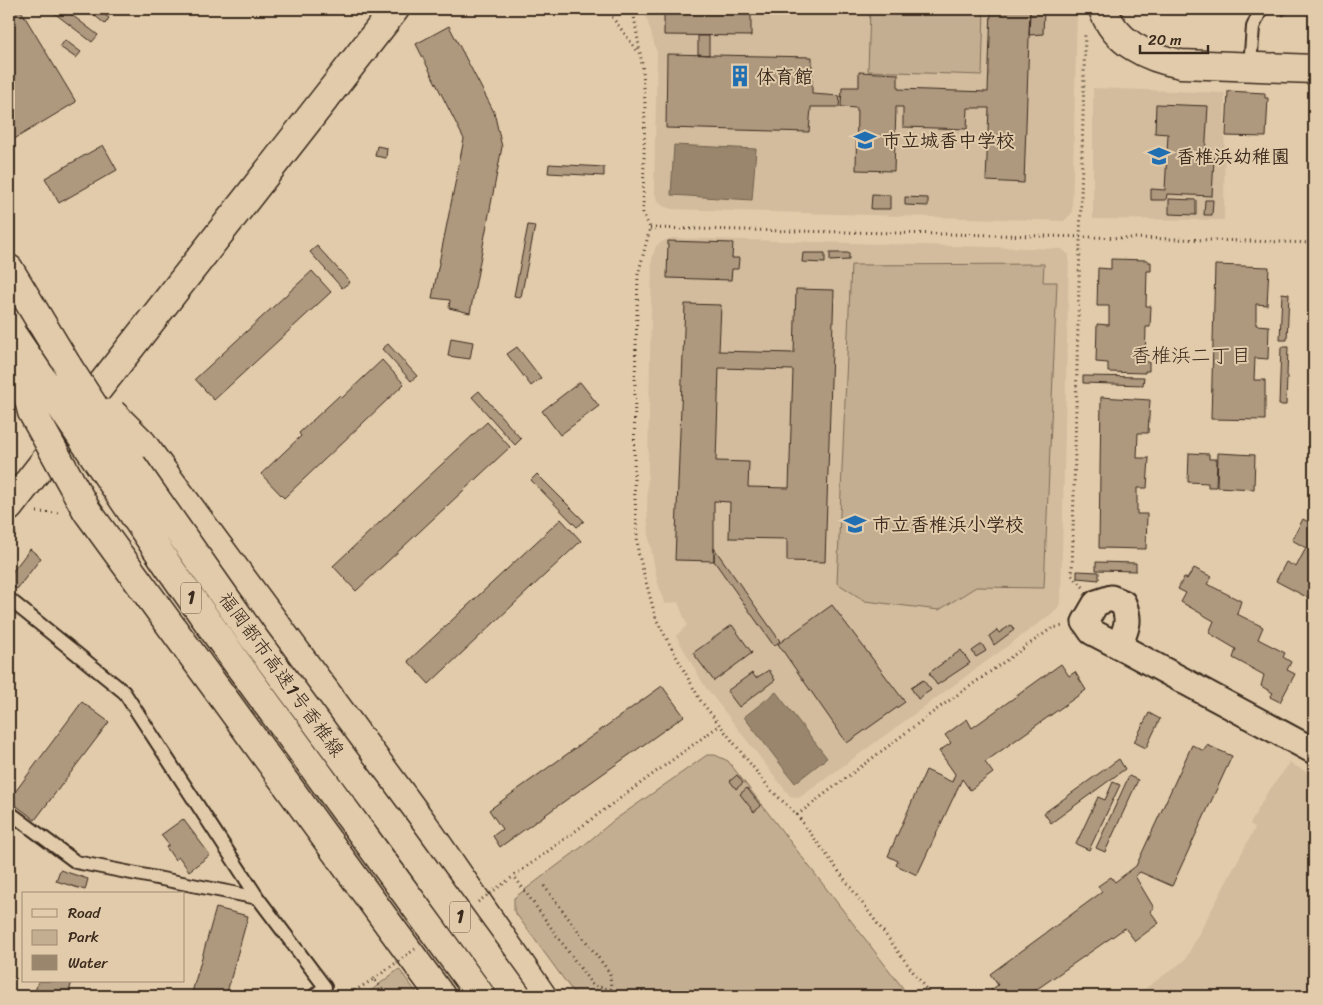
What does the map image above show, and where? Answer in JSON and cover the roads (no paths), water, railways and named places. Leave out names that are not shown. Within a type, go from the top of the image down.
[{"type":"main road","points":[[9,507],[68,431],[87,403],[394,9]]},
{"type":"main road","points":[[1103,9],[1112,27],[1123,38],[1145,54],[1162,61],[1181,64],[1314,69]]},
{"type":"main road","name":"福岡都市高速1号香椎線","points":[[9,269],[69,373],[130,462],[253,637],[517,996]]},
{"type":"main road","points":[[9,281],[33,322],[69,373],[87,403],[272,668],[510,996]]},
{"type":"main road","points":[[10,346],[251,698],[471,996]]},
{"type":"main road","points":[[10,346],[32,412],[87,511],[441,996]]},
{"type":"main road","name":"福岡都市高速1号香椎線","points":[[10,346],[237,663],[481,996]]},
{"type":"main road","points":[[68,431],[69,373]]},
{"type":"main road","points":[[69,373],[142,443],[424,824],[542,996]]},
{"type":"main road","points":[[84,456],[87,403]]},
{"type":"street","points":[[1119,646],[1126,628],[1128,615],[1123,603],[1111,598],[1090,613],[1092,632],[1314,751]]},
{"type":"lane","points":[[1250,66],[1253,27],[1261,9]]},
{"type":"lane","points":[[9,599],[124,692],[258,898],[325,987],[314,996]]},
{"type":"lane","points":[[9,812],[76,862],[258,898]]},
{"type":"water","points":[[674,145],[756,149],[752,200],[671,195]]},
{"type":"water","points":[[776,692],[827,758],[795,783],[744,717]]},
{"type":"place","name":"体育館","points":[[740,76]]},
{"type":"place","name":"市立城香中学校","points":[[865,140]]},
{"type":"place","name":"香椎浜幼稚園","points":[[1159,156]]},
{"type":"place","name":"市立香椎浜小学校","points":[[855,524]]},
{"type":"district","name":"香椎浜二丁目","points":[[1191,355]]}]
